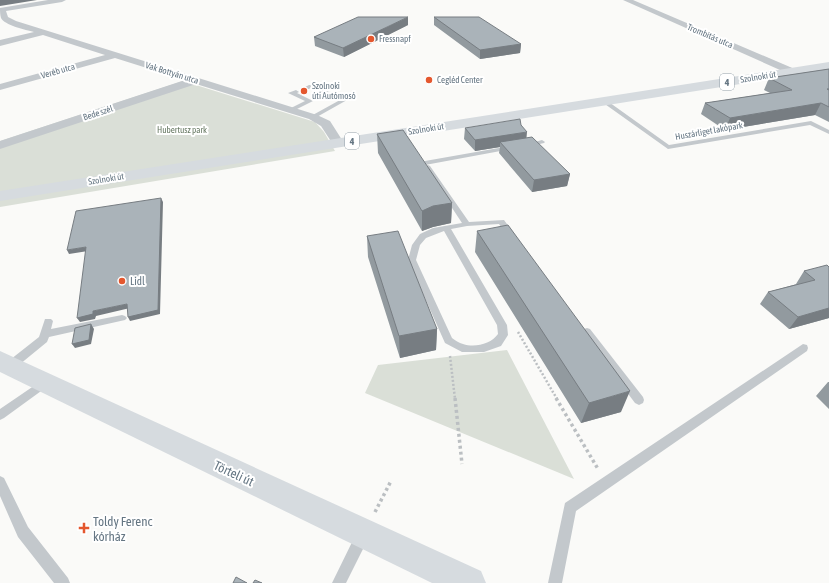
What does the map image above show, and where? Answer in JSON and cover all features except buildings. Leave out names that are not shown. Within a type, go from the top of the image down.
[{"type":"main road","name":"Szolnoki út","points":[[0,196],[338,143],[404,135],[604,101],[829,66]]},
{"type":"main road","name":"Törteli út","points":[[5,364],[468,583]]},
{"type":"street","points":[[1,10],[62,0]]},
{"type":"street","name":"Trombitás utca","points":[[627,0],[792,72]]},
{"type":"street","name":"Vak Bottyán utca","points":[[1,10],[7,20],[43,33],[313,117],[326,124],[338,143]]},
{"type":"street","points":[[0,43],[43,33]]},
{"type":"street","name":"Veréb utca","points":[[0,87],[115,55]]},
{"type":"street","name":"Bede szél","points":[[0,145],[196,80]]},
{"type":"lane","points":[[306,88],[311,86],[314,92]]},
{"type":"lane","points":[[291,110],[310,101],[300,95],[314,92],[323,91],[344,100],[313,117]]},
{"type":"lane","name":"Huszárliget lakópark","points":[[604,101],[668,147],[811,123],[829,132]]},
{"type":"lane","points":[[467,224],[422,160],[542,142]]},
{"type":"lane","points":[[446,228],[502,325],[503,335],[497,343],[484,348],[462,348],[448,340],[412,260],[416,245],[423,236],[436,230],[446,228],[467,224],[501,222],[515,240]]},
{"type":"lane","points":[[45,334],[122,318]]},
{"type":"lane","points":[[5,364],[44,339],[48,321]]},
{"type":"lane","points":[[582,326],[639,400]]},
{"type":"lane","points":[[555,583],[570,506],[803,348]]},
{"type":"lane","points":[[0,415],[45,382]]},
{"type":"lane","points":[[0,482],[23,532],[64,583]]},
{"type":"lane","points":[[339,583],[364,534]]},
{"type":"path","points":[[515,327],[606,482]]},
{"type":"path","points":[[448,340],[462,464]]},
{"type":"path","points":[[364,534],[391,480]]},
{"type":"green space","name":"Hubertusz park","points":[[183,81],[315,122],[324,132],[335,151],[0,207],[0,141]]},
{"type":"green space","points":[[507,350],[574,479],[365,393],[378,365]]},
{"type":"place","name":"Fressnapf","points":[[371,39]]},
{"type":"place","name":"Cegléd Center","points":[[429,80]]},
{"type":"place","name":"Szolnoki úti Autómosó","points":[[304,91]]},
{"type":"place","name":"Lidl","points":[[122,281]]},
{"type":"place","name":"Toldy Ferenc kórház","points":[[84,528]]}]
